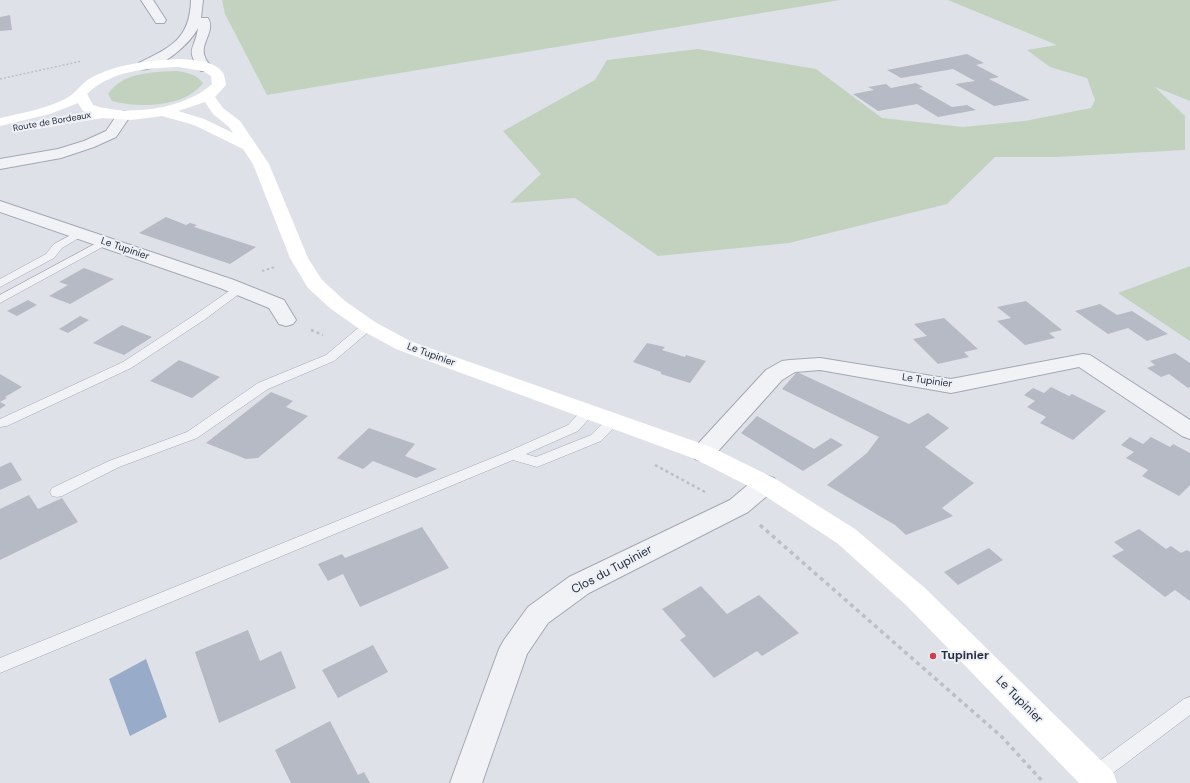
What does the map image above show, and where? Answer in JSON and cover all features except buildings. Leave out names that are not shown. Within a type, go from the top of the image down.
[{"type":"main road","name":"Route de Bordeaux","points":[[0,122],[61,106],[81,95],[88,86],[102,77],[121,71],[144,66],[167,64],[189,64],[206,68]]},
{"type":"main road","points":[[81,95],[81,101],[85,106],[92,110],[104,113],[124,115],[165,112],[189,105],[208,97],[220,86],[221,80],[219,75],[206,68]]},
{"type":"main road","name":"Le Tupinier","points":[[208,97],[218,111],[235,124],[251,147],[261,164],[300,258],[315,284],[338,305],[368,326],[404,345],[703,453],[765,484],[846,536],[916,597],[1097,779]]},
{"type":"main road","points":[[165,112],[198,122],[251,147]]},
{"type":"main road","name":"Route de Bordeaux","points":[[0,131],[104,113]]},
{"type":"street","points":[[146,0],[160,20]]},
{"type":"street","points":[[144,66],[176,48],[187,38],[195,23],[197,4]]},
{"type":"street","points":[[197,4],[204,23],[204,35],[197,48],[197,53],[198,57],[206,68]]},
{"type":"street","points":[[0,164],[60,153],[90,144],[111,134],[124,115]]},
{"type":"street","name":"Le Tupinier","points":[[0,206],[239,289],[277,304],[286,320]]},
{"type":"street","name":"Le Tupinier","points":[[703,453],[774,375],[790,366],[820,364],[951,386],[1083,360],[1190,431]]},
{"type":"street","name":"Clos du Tupinier","points":[[466,783],[514,649],[538,615],[579,585],[739,506],[765,484]]},
{"type":"lane","points":[[0,284],[50,256],[58,246],[80,233]]},
{"type":"lane","points":[[0,300],[104,242]]},
{"type":"lane","points":[[2,423],[127,365],[200,318],[239,289]]},
{"type":"lane","points":[[57,492],[114,464],[192,435],[263,386],[330,358],[368,326]]},
{"type":"lane","points":[[0,666],[512,455],[572,428],[588,412]]},
{"type":"lane","points":[[512,455],[537,462],[596,438],[613,421]]},
{"type":"lane","points":[[1097,779],[1190,705]]},
{"type":"green space","points":[[222,0],[840,0],[267,95],[225,14]]},
{"type":"green space","points":[[948,0],[1190,0],[1190,101],[1155,87],[1185,116],[1185,150],[1056,157],[995,157],[947,204],[789,243],[658,256],[575,198],[510,203],[541,174],[503,131],[595,80],[607,60],[698,49],[816,69],[882,118],[963,127],[1025,121],[1091,108],[1095,100],[1087,78],[1050,67],[1027,50],[1057,45]]},
{"type":"green space","points":[[177,71],[195,76],[203,83],[195,91],[185,97],[173,102],[160,104],[135,105],[112,101],[108,94],[114,87],[130,77],[149,73]]},
{"type":"green space","points":[[1190,266],[1190,341],[1118,293]]},
{"type":"water","points":[[146,659],[167,717],[130,736],[109,679]]},
{"type":"place","name":"Tupinier","points":[[933,656]]}]
